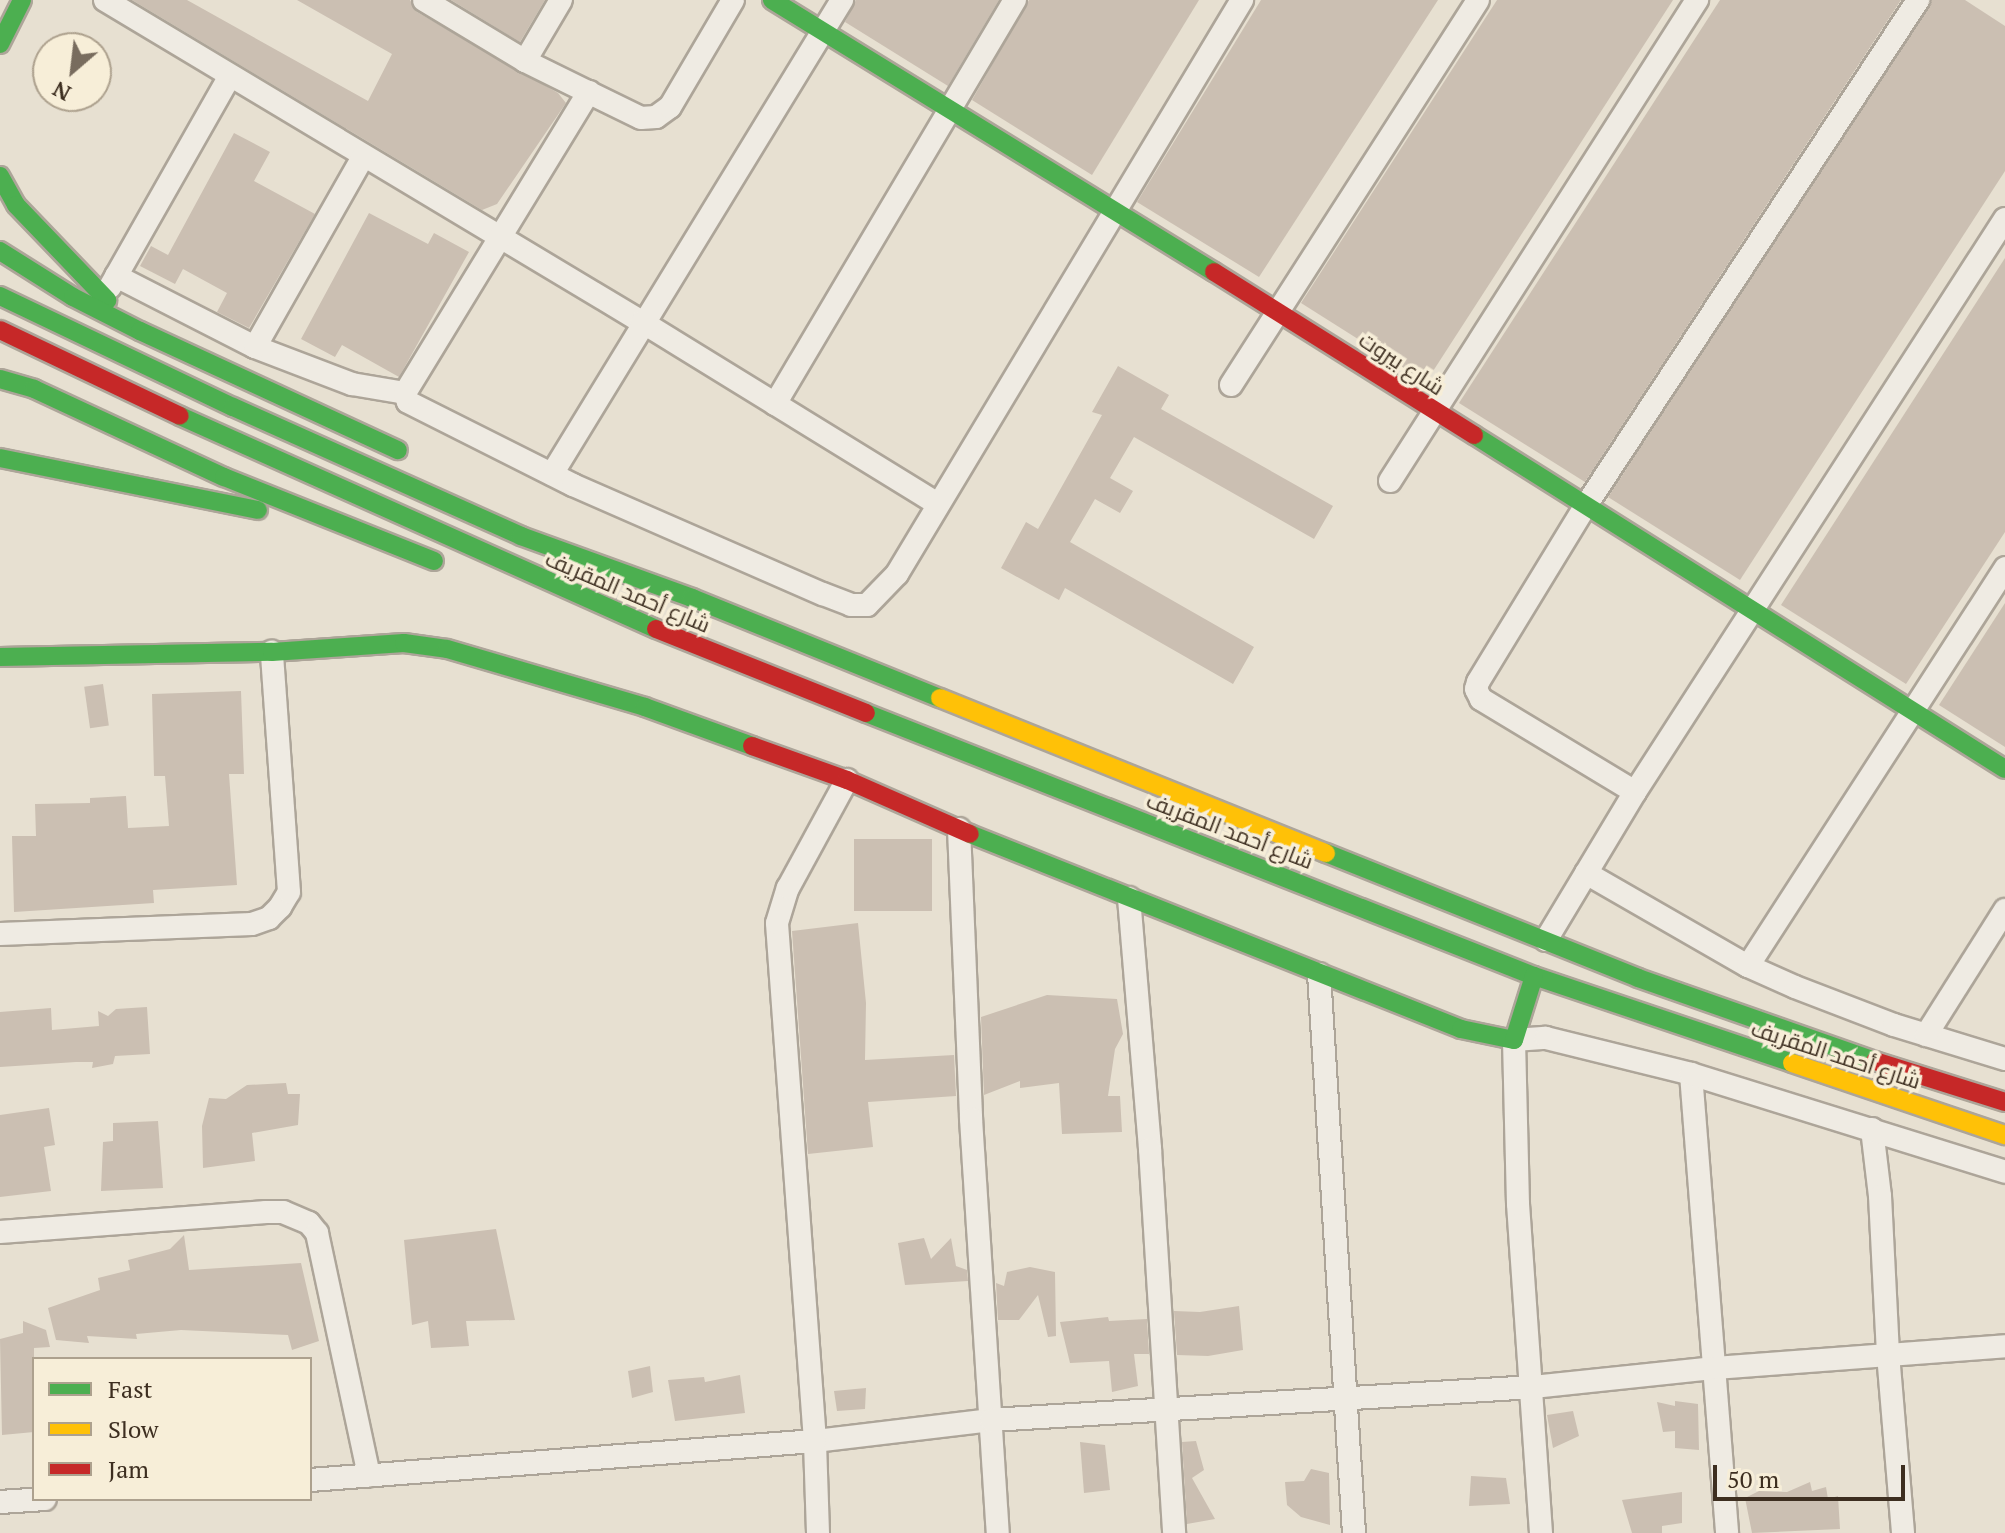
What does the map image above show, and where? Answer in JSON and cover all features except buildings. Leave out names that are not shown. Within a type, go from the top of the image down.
[{"type":"main road","points":[[0,44],[22,0]]},
{"type":"main road","name":"شارع بيروت","points":[[772,0],[1279,312],[2005,769]]},
{"type":"main road","points":[[0,176],[16,205],[36,228],[140,331]]},
{"type":"main road","points":[[0,251],[73,297],[140,331],[420,460]]},
{"type":"main road","name":"شارع أحمد المقريف","points":[[0,296],[462,510],[692,598],[1638,978],[2005,1102]]},
{"type":"main road","name":"شارع أحمد المقريف","points":[[0,330],[449,538],[685,642],[1534,976],[2005,1135]]},
{"type":"main road","points":[[0,379],[34,389],[224,477],[456,569]]},
{"type":"main road","points":[[0,458],[353,529]]},
{"type":"main road","points":[[557,529],[692,598]]},
{"type":"main road","points":[[574,614],[685,642]]},
{"type":"main road","points":[[0,657],[272,652],[404,643],[484,657],[645,707],[847,780],[959,829],[1431,1020],[1514,1040],[1534,976]]},
{"type":"street","points":[[105,0],[500,240],[642,322],[938,504]]},
{"type":"street","points":[[424,0],[525,61],[641,118],[656,117],[670,107],[733,0]]},
{"type":"street","points":[[525,61],[561,0]]},
{"type":"street","points":[[552,474],[642,322],[842,0]]},
{"type":"street","points":[[775,404],[1015,0]]},
{"type":"street","points":[[405,393],[408,402],[552,474],[851,605],[867,605],[883,592],[938,504],[1242,0]]},
{"type":"street","points":[[1231,385],[1478,0]]},
{"type":"street","points":[[1390,481],[1697,0]]},
{"type":"street","points":[[1635,792],[1481,699],[1476,689],[1585,507],[1918,0]]},
{"type":"street","points":[[105,298],[230,76]]},
{"type":"street","points":[[405,393],[589,92]]},
{"type":"street","points":[[255,347],[363,157]]},
{"type":"street","points":[[1546,940],[1635,792],[2005,219]]},
{"type":"street","points":[[116,276],[255,347],[352,384],[405,393]]},
{"type":"street","points":[[1748,966],[2005,568]]},
{"type":"street","points":[[0,934],[252,924],[269,918],[280,907],[289,892],[272,652]]},
{"type":"street","points":[[818,1533],[815,1441],[777,923],[788,888],[847,780]]},
{"type":"street","points":[[959,829],[971,1119],[998,1533]]},
{"type":"street","points":[[1586,873],[1748,966],[1850,1009],[2005,1059]]},
{"type":"street","points":[[1129,898],[1168,1408],[1174,1533]]},
{"type":"street","points":[[1926,1035],[2005,910]]},
{"type":"street","points":[[1319,974],[1354,1533]]},
{"type":"street","points":[[1541,1533],[1518,1204],[1514,1040],[1546,1038],[1578,1049],[1691,1074],[2005,1172]]},
{"type":"street","points":[[1691,1074],[1727,1533]]},
{"type":"street","points":[[1872,1129],[1883,1234],[1888,1354],[1903,1533]]},
{"type":"street","points":[[0,1232],[266,1212],[283,1212],[309,1223],[317,1233],[321,1248],[369,1475]]},
{"type":"street","points":[[312,1480],[815,1441],[991,1420],[1533,1387],[1715,1368],[2005,1346]]},
{"type":"street","points":[[0,1502],[32,1500]]},
{"type":"traffic: fast","points":[[0,44],[22,0]]},
{"type":"traffic: fast","points":[[772,0],[1214,272]]},
{"type":"traffic: fast","points":[[0,176],[16,205],[107,300]]},
{"type":"traffic: fast","points":[[0,251],[73,297],[140,331],[398,450]]},
{"type":"traffic: fast","points":[[0,296],[233,407],[521,536],[692,598],[940,698]]},
{"type":"traffic: fast","points":[[0,379],[34,389],[224,477],[434,561]]},
{"type":"traffic: fast","points":[[180,416],[656,629]]},
{"type":"traffic: fast","points":[[1474,435],[2005,769]]},
{"type":"traffic: fast","points":[[0,458],[258,510]]},
{"type":"traffic: fast","points":[[0,657],[272,652],[404,643],[447,649],[645,707],[752,746]]},
{"type":"traffic: fast","points":[[866,713],[1534,976],[1792,1063]]},
{"type":"traffic: fast","points":[[970,834],[1461,1029],[1514,1040],[1534,976]]},
{"type":"traffic: fast","points":[[1326,853],[1638,978],[1875,1061]]},
{"type":"traffic: slow","points":[[940,698],[1326,853]]},
{"type":"traffic: slow","points":[[1792,1063],[2005,1135]]},
{"type":"traffic: jam","points":[[1214,272],[1474,435]]},
{"type":"traffic: jam","points":[[0,330],[180,416]]},
{"type":"traffic: jam","points":[[656,629],[866,713]]},
{"type":"traffic: jam","points":[[752,746],[847,780],[970,834]]},
{"type":"traffic: jam","points":[[1875,1061],[2005,1102]]}]
